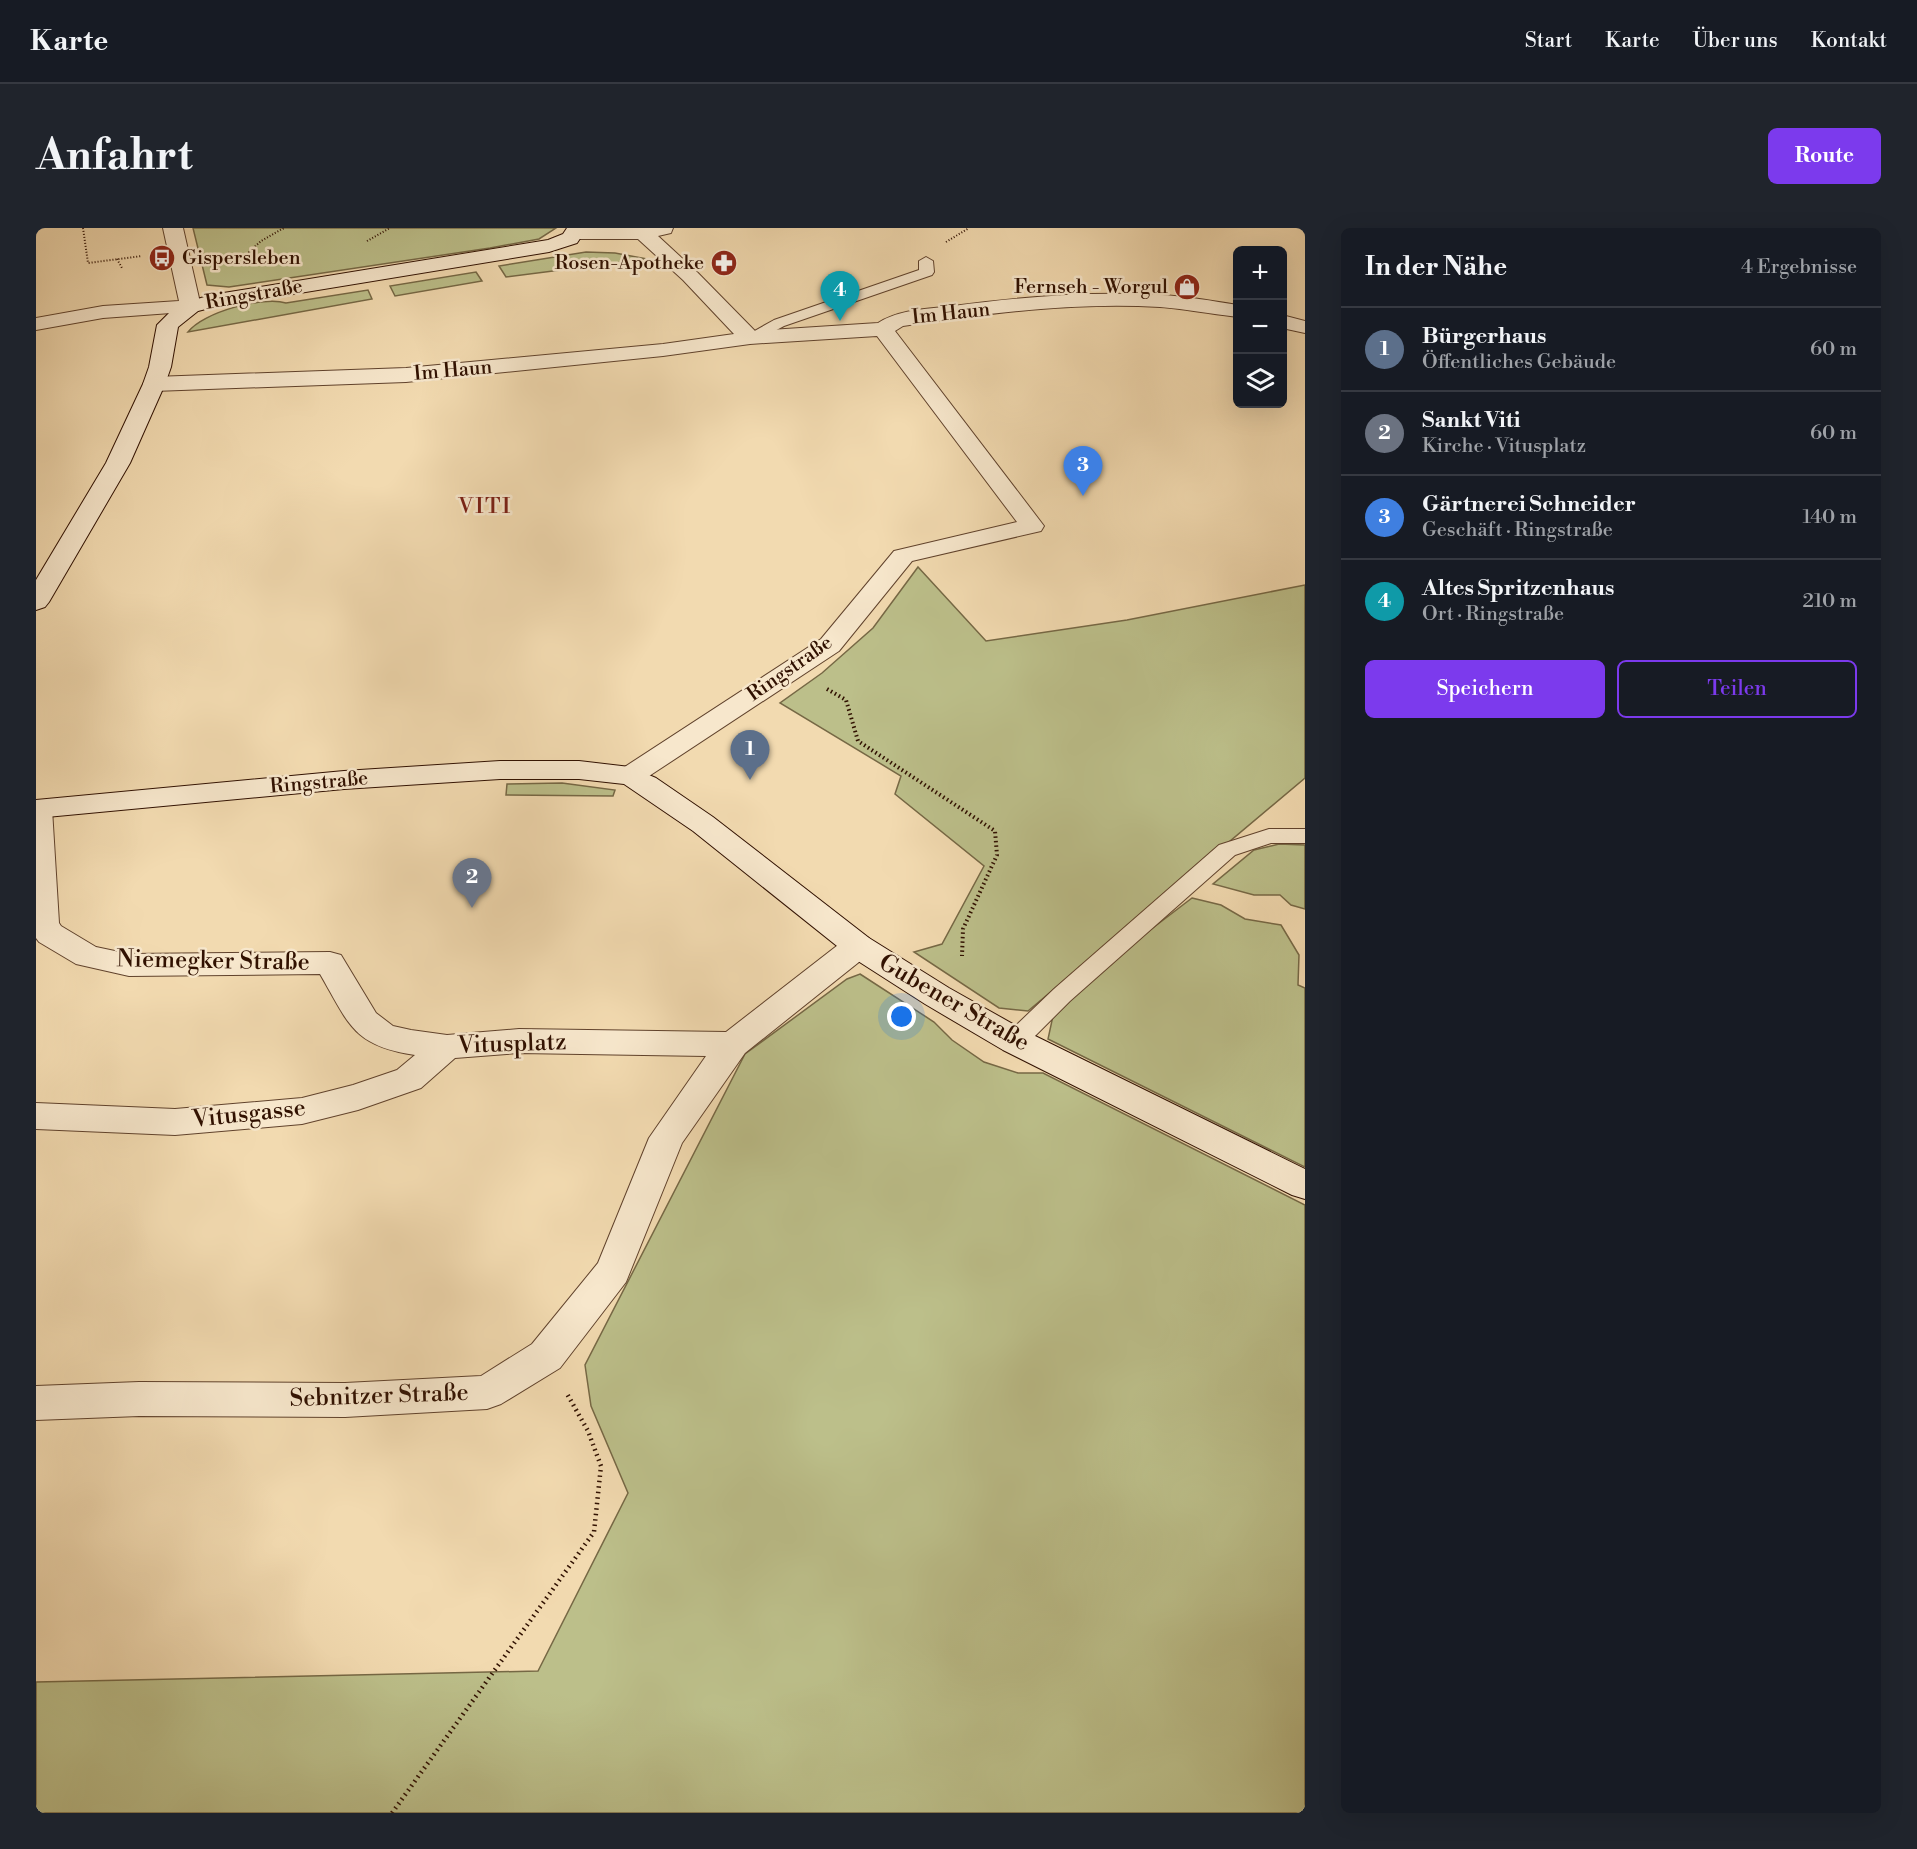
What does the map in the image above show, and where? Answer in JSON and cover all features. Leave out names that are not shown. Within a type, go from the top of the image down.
[{"type":"street","points":[[36,324],[103,312],[191,307],[174,228]]},
{"type":"street","points":[[577,230],[643,233],[667,228]]},
{"type":"street","name":"Ringstraße","points":[[36,602],[116,468],[154,384],[168,326],[176,316],[191,307],[267,291],[549,246],[562,243],[577,230]]},
{"type":"street","points":[[643,233],[690,276],[750,338],[883,329]]},
{"type":"street","name":"Im Haun","points":[[883,329],[897,320],[1050,304],[1151,301],[1233,310]]},
{"type":"street","points":[[1287,322],[1305,327]]},
{"type":"street","name":"Ringstraße","points":[[36,809],[344,780],[489,771],[579,770],[630,776],[830,645],[903,556],[1032,526],[883,329]]},
{"type":"street","name":"Im Haun","points":[[154,384],[406,375],[663,350],[750,338]]},
{"type":"street","name":"Gubener Straße","points":[[630,776],[646,784],[703,824],[858,946],[937,996],[1015,1041],[1305,1185]]},
{"type":"street","name":"Niemegker Straße","points":[[36,809],[43,926],[50,934],[87,956],[129,965],[330,963]]},
{"type":"street","name":"Sebnitzer Straße","points":[[36,1403],[139,1399],[345,1400],[487,1392],[546,1356],[613,1271],[666,1138],[733,1044],[858,946]]},
{"type":"street","name":"Vitusplatz","points":[[330,963],[364,1021],[383,1035],[447,1047],[519,1041],[733,1044]]},
{"type":"street","name":"Vitusgasse","points":[[36,1116],[175,1122],[302,1111],[358,1097],[409,1079],[447,1047]]},
{"type":"lane","points":[[750,338],[779,323],[927,272],[926,261]]},
{"type":"lane","points":[[1015,1041],[1062,996],[1227,850],[1269,836],[1305,836]]},
{"type":"path","points":[[83,228],[88,263],[145,256]]},
{"type":"path","points":[[267,291],[249,252],[261,241],[284,228]]},
{"type":"path","points":[[117,259],[122,268]]},
{"type":"path","points":[[793,670],[846,700],[858,741],[995,831],[998,855],[963,929],[962,956]]},
{"type":"path","points":[[392,1813],[594,1532],[601,1466],[588,1431],[546,1356]]},
{"type":"green space","points":[[193,228],[556,228],[539,239],[490,248],[229,287],[207,285]]},
{"type":"green space","points":[[586,252],[615,253],[647,259],[506,277],[499,266]]},
{"type":"green space","points":[[476,272],[482,281],[395,296],[390,286]]},
{"type":"green space","points":[[368,290],[372,299],[188,332],[206,318],[234,307],[276,301],[286,303]]},
{"type":"green space","points":[[918,567],[986,641],[1127,620],[1305,585],[1305,778],[1028,1011],[999,1008],[914,952],[942,944],[984,866],[895,794],[901,776],[780,703],[822,673],[873,628]]},
{"type":"green space","points":[[562,783],[615,790],[613,796],[506,795],[507,784]]},
{"type":"green space","points":[[1279,844],[1305,845],[1305,909],[1291,905],[1280,895],[1254,895],[1213,884],[1254,850]]},
{"type":"green space","points":[[1192,898],[1221,905],[1245,919],[1281,925],[1299,955],[1298,985],[1305,988],[1305,1167],[1048,1039],[1056,1002]]},
{"type":"green space","points":[[860,974],[934,1022],[952,1040],[984,1062],[1018,1073],[1043,1073],[1305,1205],[1305,1813],[36,1813],[36,1682],[538,1671],[628,1493],[591,1406],[585,1365],[745,1054],[847,979]]},
{"type":"place","name":"Gispersleben","points":[[162,258]]},
{"type":"place","name":"Rosen-Apotheke","points":[[724,263]]},
{"type":"place","name":"Fernseh - Worgul","points":[[1187,287]]},
{"type":"place","name":"Altes Spritzenhaus","points":[[840,321]]},
{"type":"place","name":"Gärtnerei Schneider","points":[[1083,496]]},
{"type":"place","name":"Bürgerhaus","points":[[750,780]]},
{"type":"place","name":"Sankt Viti","points":[[472,908]]},
{"type":"district","name":"VITI","points":[[485,506]]}]
